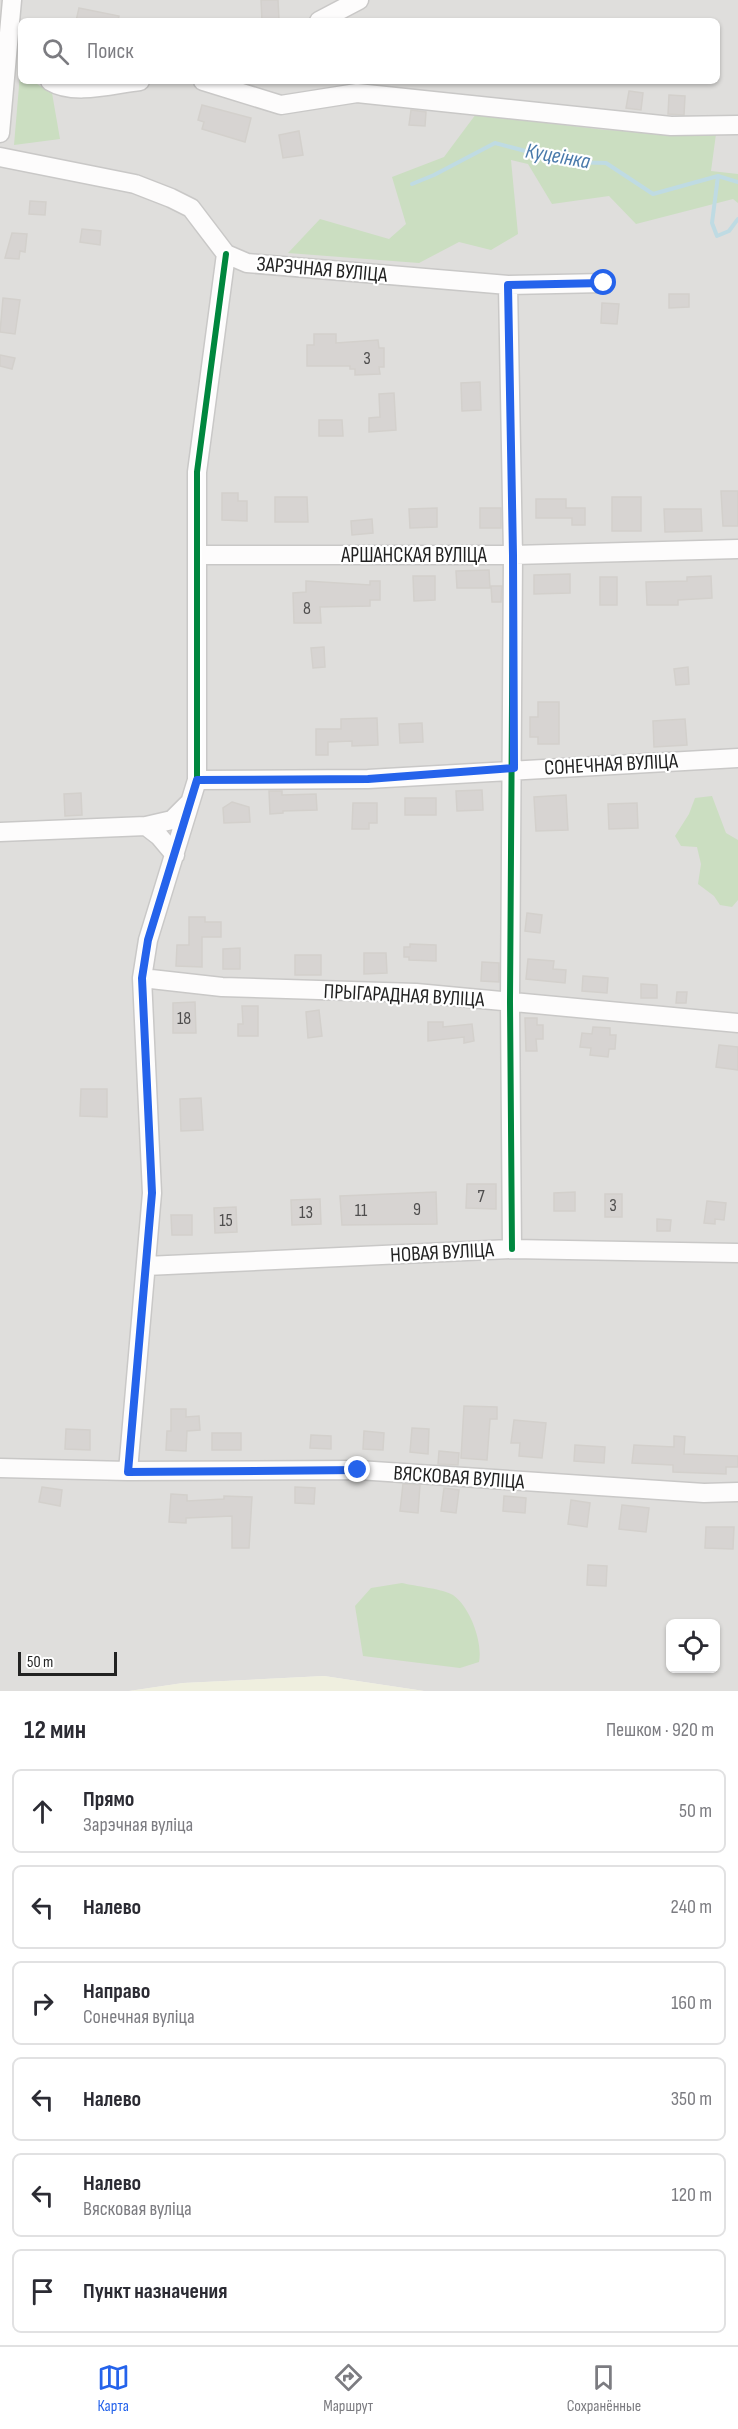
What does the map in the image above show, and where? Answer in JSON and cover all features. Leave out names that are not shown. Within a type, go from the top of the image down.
[{"type":"street","points":[[0,133],[15,50],[12,0]]},
{"type":"street","points":[[325,18],[359,0]]},
{"type":"street","points":[[57,84],[77,88],[113,84]]},
{"type":"street","points":[[213,84],[281,105],[357,93],[671,126],[738,125]]},
{"type":"street","points":[[0,157],[135,184],[171,198],[191,208],[226,254],[197,472],[195,789],[148,940],[142,978],[152,1193],[128,1472]]},
{"type":"street","name":"ЗАРЭЧНАЯ ВУЛІЦА","points":[[226,254],[247,263],[508,285],[604,283]]},
{"type":"street","points":[[508,285],[514,768],[510,1002],[512,1249]]},
{"type":"street","name":"АРШАНСКАЯ ВУЛІЦА","points":[[198,555],[513,555],[738,549]]},
{"type":"street","name":"СОНЕЧНАЯ ВУЛІЦА","points":[[195,789],[514,768],[738,758]]},
{"type":"street","points":[[0,832],[146,826],[165,823],[179,816],[195,789]]},
{"type":"street","points":[[146,826],[159,836],[175,855]]},
{"type":"street","name":"ПРЫГАРАДНАЯ ВУЛІЦА","points":[[142,978],[222,987],[416,993],[738,1023]]},
{"type":"street","name":"НОВАЯ ВУЛІЦА","points":[[146,1266],[512,1249],[738,1253]]},
{"type":"street","name":"ВЯСКОВАЯ ВУЛІЦА","points":[[0,1468],[128,1472],[358,1470],[704,1493],[738,1492]]},
{"type":"shaded area","points":[[0,0],[738,0],[738,1691],[424,1691],[324,1676],[183,1683],[129,1691],[0,1691]]},
{"type":"green space","points":[[19,84],[37,84],[52,93],[60,139],[14,145]]},
{"type":"green space","points":[[476,114],[605,130],[716,134],[711,171],[738,174],[738,203],[733,199],[636,224],[609,196],[552,204],[528,164],[511,160],[518,234],[491,250],[459,242],[419,263],[288,253],[320,219],[389,239],[406,224],[392,177],[444,157]]},
{"type":"green space","points":[[712,796],[726,833],[738,840],[738,900],[732,907],[720,905],[714,896],[698,884],[701,864],[697,847],[681,846],[675,836],[689,814],[695,798]]},
{"type":"green space","points":[[402,1583],[443,1591],[453,1595],[459,1601],[474,1625],[479,1645],[479,1662],[460,1668],[363,1656],[355,1606],[371,1588]]},
{"type":"green space","points":[[324,1676],[424,1691],[129,1691],[183,1683]]},
{"type":"building","points":[[261,0],[278,0],[279,18],[262,18]]},
{"type":"building","points":[[79,8],[119,16],[119,18],[77,18]]},
{"type":"building","points":[[629,91],[643,93],[641,110],[626,108]]},
{"type":"building","points":[[669,95],[685,96],[684,115],[668,114]]},
{"type":"building","points":[[202,105],[251,118],[245,142],[202,129],[204,122],[198,120]]},
{"type":"building","points":[[411,110],[426,112],[425,126],[409,125]]},
{"type":"building","points":[[299,131],[303,155],[283,158],[279,135]]},
{"type":"building","points":[[30,201],[46,202],[45,215],[29,214]]},
{"type":"building","points":[[82,229],[101,231],[100,245],[80,242]]},
{"type":"building","points":[[12,233],[27,234],[25,252],[20,251],[19,259],[5,258]]},
{"type":"building","points":[[669,294],[689,294],[689,307],[669,308]]},
{"type":"building","points":[[3,298],[20,300],[15,334],[0,332]]},
{"type":"building","points":[[602,303],[619,304],[617,324],[601,323]]},
{"type":"building","points":[[314,334],[336,334],[336,343],[378,340],[379,348],[384,348],[384,367],[379,367],[380,374],[355,375],[355,369],[350,369],[350,366],[307,366],[307,345],[314,345]]},
{"type":"building","points":[[0,355],[15,358],[12,369],[0,366]]},
{"type":"building","points":[[480,382],[481,410],[462,411],[461,383]]},
{"type":"building","points":[[394,393],[396,430],[369,432],[369,418],[380,417],[379,394]]},
{"type":"building","points":[[319,420],[342,420],[343,436],[319,436]]},
{"type":"building","points":[[721,491],[738,491],[738,526],[723,526]]},
{"type":"building","points":[[222,493],[238,493],[238,501],[247,501],[247,521],[222,520]]},
{"type":"building","points":[[275,497],[307,497],[308,522],[275,522]]},
{"type":"building","points":[[612,497],[641,497],[641,531],[612,531]]},
{"type":"building","points":[[536,499],[566,499],[566,508],[585,508],[585,525],[572,525],[572,518],[536,518]]},
{"type":"building","points":[[437,508],[437,527],[410,528],[409,509]]},
{"type":"building","points":[[480,508],[501,508],[501,528],[480,528]]},
{"type":"building","points":[[664,509],[701,509],[702,531],[665,532]]},
{"type":"building","points":[[372,519],[373,533],[352,535],[351,521]]},
{"type":"building","points":[[489,570],[490,588],[457,588],[456,571]]},
{"type":"building","points":[[570,574],[570,593],[534,594],[534,575]]},
{"type":"building","points":[[413,576],[435,576],[435,600],[414,601]]},
{"type":"building","points":[[711,576],[712,598],[678,600],[678,605],[647,605],[646,582],[687,581],[687,577]]},
{"type":"building","points":[[600,577],[617,577],[617,605],[600,605]]},
{"type":"building","points":[[306,581],[370,585],[370,581],[380,581],[380,600],[370,600],[370,606],[320,607],[321,623],[294,623],[293,593],[306,592]]},
{"type":"building","points":[[491,586],[502,586],[501,602],[492,602]]},
{"type":"building","points":[[324,647],[325,667],[313,668],[311,648]]},
{"type":"building","points":[[688,667],[689,684],[676,685],[674,669]]},
{"type":"building","points":[[538,702],[559,702],[559,744],[538,744],[538,737],[530,737],[530,717],[538,717]]},
{"type":"building","points":[[377,718],[378,745],[352,746],[352,741],[328,742],[328,755],[316,755],[316,729],[341,729],[341,719]]},
{"type":"building","points":[[685,719],[687,745],[654,747],[653,721]]},
{"type":"building","points":[[422,723],[423,742],[400,743],[399,724]]},
{"type":"building","points":[[482,790],[483,810],[457,811],[456,791]]},
{"type":"building","points":[[269,791],[282,791],[282,795],[316,794],[317,810],[283,811],[283,813],[270,814]]},
{"type":"building","points":[[81,793],[82,815],[65,816],[64,794]]},
{"type":"building","points":[[566,795],[568,830],[536,831],[534,797]]},
{"type":"building","points":[[405,798],[436,798],[436,815],[405,815]]},
{"type":"building","points":[[232,802],[249,807],[250,822],[224,823],[223,808]]},
{"type":"building","points":[[353,803],[377,803],[377,823],[369,823],[369,829],[352,829]]},
{"type":"building","points":[[637,803],[638,828],[609,829],[608,804]]},
{"type":"building","points":[[527,913],[542,915],[540,933],[525,931]]},
{"type":"building","points":[[189,917],[205,917],[205,922],[221,922],[221,937],[202,937],[202,967],[176,966],[177,945],[189,945]]},
{"type":"building","points":[[410,944],[436,945],[436,961],[409,960],[409,957],[404,957],[404,947],[410,947]]},
{"type":"building","points":[[240,948],[240,969],[223,969],[223,949]]},
{"type":"building","points":[[364,953],[386,953],[387,973],[364,974]]},
{"type":"building","points":[[295,955],[321,955],[321,975],[295,975]]},
{"type":"building","points":[[528,959],[554,961],[553,969],[566,970],[565,983],[526,979]]},
{"type":"building","points":[[482,962],[499,963],[499,982],[481,981]]},
{"type":"building","points":[[583,976],[608,978],[607,993],[582,991]]},
{"type":"building","points":[[641,984],[657,985],[657,998],[641,998]]},
{"type":"building","points":[[677,992],[687,992],[686,1003],[676,1003]]},
{"type":"building","points":[[195,1002],[196,1033],[173,1033],[173,1003]]},
{"type":"building","points":[[242,1006],[258,1006],[258,1036],[238,1036],[238,1024],[243,1024]]},
{"type":"building","points":[[319,1010],[322,1036],[308,1038],[306,1012]]},
{"type":"building","points":[[525,1018],[537,1018],[537,1025],[543,1025],[543,1039],[536,1039],[537,1051],[526,1051]]},
{"type":"building","points":[[428,1022],[443,1022],[443,1027],[472,1024],[474,1041],[464,1043],[464,1037],[428,1041]]},
{"type":"building","points":[[593,1027],[610,1028],[610,1035],[616,1035],[615,1049],[609,1049],[608,1057],[590,1055],[591,1048],[580,1047],[582,1033],[592,1034]]},
{"type":"building","points":[[719,1045],[738,1047],[738,1070],[716,1067]]},
{"type":"building","points":[[81,1089],[107,1089],[107,1117],[80,1116]]},
{"type":"building","points":[[201,1098],[203,1130],[181,1131],[180,1099]]},
{"type":"building","points":[[467,1184],[496,1184],[496,1209],[466,1208]]},
{"type":"building","points":[[436,1192],[437,1224],[342,1225],[340,1196]]},
{"type":"building","points":[[575,1192],[575,1211],[554,1211],[554,1193]]},
{"type":"building","points":[[605,1194],[622,1194],[622,1217],[605,1217]]},
{"type":"building","points":[[320,1199],[321,1224],[292,1225],[291,1200]]},
{"type":"building","points":[[707,1201],[726,1203],[724,1220],[715,1219],[715,1224],[704,1223]]},
{"type":"building","points":[[236,1207],[237,1232],[215,1233],[214,1208]]},
{"type":"building","points":[[171,1215],[192,1215],[192,1235],[172,1235]]},
{"type":"building","points":[[657,1219],[671,1220],[670,1231],[657,1231]]},
{"type":"building","points":[[464,1406],[497,1407],[497,1419],[490,1419],[487,1460],[461,1458]]},
{"type":"building","points":[[171,1409],[186,1409],[186,1417],[199,1416],[200,1430],[187,1431],[186,1451],[166,1450],[167,1431],[171,1431]]},
{"type":"building","points":[[514,1420],[546,1423],[542,1458],[519,1456],[520,1443],[511,1443]]},
{"type":"building","points":[[412,1428],[429,1429],[428,1454],[410,1452]]},
{"type":"building","points":[[66,1429],[90,1430],[90,1450],[65,1449]]},
{"type":"building","points":[[364,1431],[384,1433],[383,1450],[363,1449]]},
{"type":"building","points":[[212,1433],[241,1433],[241,1450],[212,1450]]},
{"type":"building","points":[[311,1435],[331,1436],[331,1449],[310,1448]]},
{"type":"building","points":[[674,1436],[685,1437],[684,1454],[738,1456],[738,1467],[726,1467],[726,1474],[673,1472],[673,1465],[632,1463],[634,1445],[674,1447]]},
{"type":"building","points":[[575,1445],[605,1447],[604,1463],[574,1461]]},
{"type":"building","points":[[439,1451],[459,1453],[458,1465],[438,1464]]},
{"type":"building","points":[[403,1484],[420,1485],[418,1513],[400,1511]]},
{"type":"building","points":[[42,1487],[62,1490],[60,1506],[39,1502]]},
{"type":"building","points":[[295,1487],[315,1488],[314,1504],[295,1503]]},
{"type":"building","points":[[444,1488],[459,1490],[456,1513],[441,1511]]},
{"type":"building","points":[[171,1494],[187,1495],[187,1501],[224,1499],[224,1496],[252,1497],[249,1548],[232,1548],[232,1516],[186,1518],[186,1523],[169,1522]]},
{"type":"building","points":[[504,1496],[526,1498],[525,1513],[503,1511]]},
{"type":"building","points":[[571,1500],[590,1503],[587,1527],[568,1524]]},
{"type":"building","points":[[622,1505],[649,1508],[646,1532],[619,1529]]},
{"type":"building","points":[[706,1527],[734,1527],[733,1549],[705,1548]]},
{"type":"building","points":[[588,1565],[607,1566],[606,1586],[587,1585]]},
{"type":"waterway","name":"Куцеінка","points":[[412,184],[495,143],[567,162],[606,163],[653,194],[718,176],[738,182]]},
{"type":"waterway","points":[[718,176],[712,223],[717,236],[729,231],[738,219]]},
{"type":"cycle path","points":[[128,1471],[152,1193],[142,978],[148,940],[197,780],[197,472],[226,254]]},
{"type":"cycle path","points":[[508,285],[513,555],[510,1002],[512,1249]]},
{"type":"route","points":[[358,1470],[128,1472],[152,1193],[142,978],[148,940],[197,780],[368,779],[514,768],[508,285],[604,283]]}]
